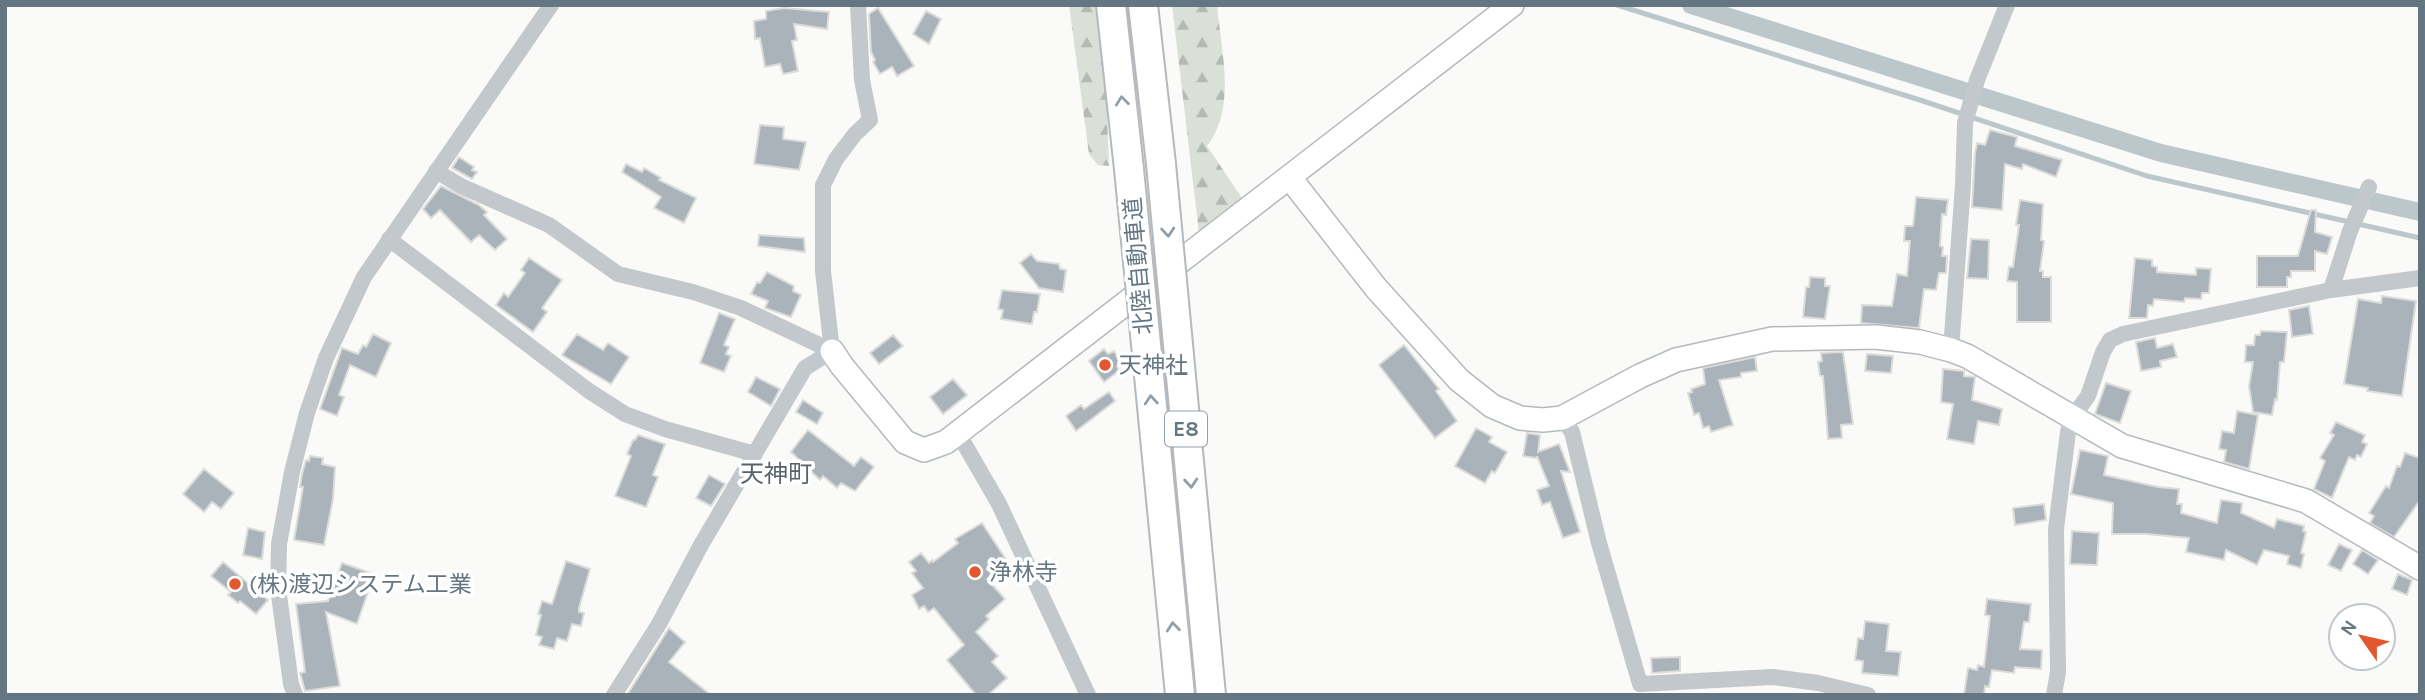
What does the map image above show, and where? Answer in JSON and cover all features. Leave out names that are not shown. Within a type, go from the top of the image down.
[{"type":"highway","name":"北陸自動車道","points":[[1111,5],[1180,695]]},
{"type":"highway","name":"北陸自動車道","points":[[1143,5],[1161,164],[1211,695]]},
{"type":"street","points":[[295,695],[291,684],[278,588],[279,544],[292,472],[307,413],[326,358],[364,276],[551,5]]},
{"type":"street","points":[[858,5],[862,80],[870,120],[855,134],[836,159],[823,185],[824,271],[832,351],[905,442],[924,450],[946,442],[958,433],[1512,5]]},
{"type":"street","points":[[1951,349],[1965,123],[1977,80],[2007,5]]},
{"type":"street","points":[[436,171],[461,186],[549,225],[618,274],[693,292],[741,308],[832,351]]},
{"type":"street","points":[[1290,178],[1376,288],[1459,380],[1492,406],[1520,418],[1562,418],[1676,360],[1772,339],[1876,337],[1920,342],[1951,349],[1967,356],[2072,418],[2137,452],[2306,501],[2420,568]]},
{"type":"street","points":[[2331,289],[2350,231],[2369,187]]},
{"type":"street","points":[[389,239],[589,391],[625,414],[665,429],[755,454]]},
{"type":"street","points":[[2054,695],[2058,671],[2056,529],[2063,465],[2072,418],[2088,396],[2103,352],[2110,340],[2123,334],[2331,289],[2420,278]]},
{"type":"street","points":[[614,695],[659,624],[701,545],[805,368],[832,351]]},
{"type":"street","points":[[1562,418],[1572,432],[1640,684],[1773,677],[1818,683],[1868,695]]},
{"type":"street","points":[[958,433],[999,504],[1088,695]]},
{"type":"green space","points":[[1069,5],[1100,5],[1104,37],[1109,166],[1098,165],[1089,154]]},
{"type":"green space","points":[[1172,5],[1217,5],[1224,60],[1224,97],[1222,114],[1207,146],[1244,201],[1199,233]]},
{"type":"building","points":[[784,8],[829,12],[827,29],[794,24],[797,40],[792,41],[798,71],[783,74],[780,64],[765,67],[760,38],[755,39],[754,21],[766,19],[766,11]]},
{"type":"building","points":[[878,8],[914,66],[897,76],[892,67],[880,74],[873,62],[875,60],[871,52],[869,14]]},
{"type":"building","points":[[926,11],[941,19],[929,44],[913,34]]},
{"type":"building","points":[[760,125],[784,127],[783,139],[806,142],[799,170],[754,164]]},
{"type":"building","points":[[1990,130],[2017,137],[2015,146],[2062,160],[2056,177],[2023,164],[2022,169],[2005,164],[2002,210],[1972,207],[1977,143],[1985,145]]},
{"type":"building","points":[[459,157],[477,172],[472,179],[452,168]]},
{"type":"building","points":[[626,164],[642,172],[644,168],[661,178],[659,180],[696,198],[684,223],[654,208],[661,197],[622,172]]},
{"type":"building","points":[[441,186],[479,205],[487,212],[484,215],[507,239],[495,250],[479,235],[471,242],[440,210],[431,218],[423,209]]},
{"type":"building","points":[[1916,197],[1948,200],[1946,215],[1942,214],[1940,246],[1943,247],[1942,256],[1947,256],[1946,273],[1939,273],[1936,290],[1924,289],[1919,328],[1861,323],[1862,305],[1892,306],[1897,274],[1907,276],[1910,241],[1904,241],[1905,226],[1913,226]]},
{"type":"building","points":[[2020,200],[2043,204],[2041,240],[2044,241],[2040,271],[2043,271],[2043,277],[2051,277],[2051,322],[2017,322],[2017,282],[2007,281],[2009,267],[2013,267]]},
{"type":"building","points":[[2311,210],[2316,210],[2315,232],[2332,237],[2327,254],[2315,251],[2315,271],[2291,271],[2291,277],[2287,277],[2287,287],[2257,287],[2257,256],[2298,256]]},
{"type":"building","points":[[759,235],[804,238],[805,252],[758,246]]},
{"type":"building","points":[[1971,239],[1989,240],[1988,279],[1967,278]]},
{"type":"building","points":[[1031,254],[1037,261],[1059,264],[1060,269],[1066,270],[1063,292],[1039,288],[1020,263]]},
{"type":"building","points":[[529,258],[562,280],[542,308],[547,312],[533,332],[496,305],[504,293],[508,297],[525,273],[521,270]]},
{"type":"building","points":[[2135,258],[2152,260],[2152,266],[2157,267],[2157,272],[2196,275],[2196,268],[2211,269],[2209,293],[2202,293],[2201,299],[2185,298],[2184,302],[2154,299],[2153,306],[2148,305],[2147,318],[2129,318]]},
{"type":"building","points":[[767,272],[794,286],[793,291],[801,295],[791,317],[765,308],[768,301],[751,294],[757,282],[760,283]]},
{"type":"building","points":[[1810,277],[1825,278],[1825,286],[1830,286],[1825,319],[1803,317],[1806,287],[1809,287]]},
{"type":"building","points":[[1002,290],[1040,294],[1032,324],[1001,319],[1003,310],[998,309]]},
{"type":"building","points":[[2382,296],[2416,301],[2402,396],[2367,391],[2368,388],[2344,384],[2358,299],[2381,303]]},
{"type":"building","points":[[2309,306],[2313,334],[2292,337],[2289,310]]},
{"type":"building","points":[[719,313],[735,319],[724,345],[729,347],[726,354],[731,356],[724,372],[700,363]]},
{"type":"building","points":[[2261,331],[2287,332],[2284,362],[2280,362],[2277,400],[2275,399],[2272,415],[2253,412],[2249,386],[2253,362],[2245,362],[2246,345],[2254,345],[2255,335],[2260,335]]},
{"type":"building","points":[[373,334],[391,343],[376,377],[350,365],[339,395],[344,397],[337,416],[320,409],[342,348],[358,354],[363,345],[366,347]]},
{"type":"building","points":[[577,334],[603,350],[608,343],[629,357],[611,384],[562,355]]},
{"type":"building","points":[[893,335],[903,346],[879,364],[870,353]]},
{"type":"building","points":[[2155,338],[2157,348],[2173,344],[2177,357],[2160,361],[2161,367],[2141,371],[2136,342]]},
{"type":"building","points":[[1404,345],[1439,389],[1436,391],[1457,421],[1435,438],[1379,365]]},
{"type":"building","name":"天神社","points":[[1104,349],[1108,354],[1114,351],[1121,363],[1117,366],[1119,371],[1104,382],[1089,361]]},
{"type":"building","points":[[1843,352],[1853,424],[1841,425],[1842,438],[1828,439],[1823,376],[1820,376],[1818,362],[1822,361],[1821,353]]},
{"type":"building","points":[[1867,354],[1893,356],[1891,373],[1865,371]]},
{"type":"building","points":[[1755,357],[1757,371],[1741,373],[1741,377],[1719,380],[1733,425],[1711,432],[1709,426],[1703,428],[1699,413],[1694,415],[1688,393],[1692,392],[1691,389],[1705,384],[1703,368]]},
{"type":"building","points":[[1943,369],[1964,371],[1964,376],[1975,377],[1972,400],[2002,409],[1999,425],[1978,421],[1974,444],[1947,439],[1953,404],[1941,402]]},
{"type":"building","points":[[756,377],[780,389],[771,406],[748,392]]},
{"type":"building","points":[[953,379],[967,395],[943,414],[930,397]]},
{"type":"building","points":[[2106,383],[2131,391],[2120,423],[2095,414]]},
{"type":"building","points":[[1109,392],[1115,401],[1076,431],[1066,416],[1081,405],[1084,409]]},
{"type":"building","points":[[803,400],[823,413],[817,424],[796,412]]},
{"type":"building","points":[[2237,411],[2258,415],[2249,469],[2224,462],[2226,450],[2219,449],[2222,431],[2234,433]]},
{"type":"building","points":[[2336,422],[2365,435],[2362,442],[2367,444],[2361,457],[2357,455],[2355,460],[2349,457],[2332,498],[2314,489],[2325,461],[2320,458],[2334,435],[2330,433]]},
{"type":"building","points":[[1476,428],[1492,437],[1489,442],[1507,452],[1495,473],[1492,471],[1485,483],[1455,466]]},
{"type":"building","points":[[808,430],[854,466],[861,457],[874,467],[855,491],[841,483],[837,488],[823,476],[820,480],[791,452]]},
{"type":"building","points":[[1527,433],[1540,435],[1538,452],[1559,444],[1570,472],[1561,471],[1580,532],[1563,538],[1550,502],[1542,505],[1537,490],[1549,486],[1537,456],[1523,456]]},
{"type":"building","points":[[638,435],[665,444],[653,475],[658,477],[646,507],[615,496],[631,456],[627,454]]},
{"type":"building","points":[[2080,450],[2108,456],[2104,475],[2179,489],[2177,504],[2182,504],[2181,513],[2217,523],[2221,500],[2242,503],[2241,513],[2274,528],[2277,519],[2304,526],[2303,531],[2306,532],[2301,568],[2287,564],[2289,556],[2264,550],[2257,565],[2226,550],[2224,560],[2186,552],[2189,538],[2112,534],[2113,503],[2071,494]]},
{"type":"building","points":[[2405,453],[2420,458],[2420,500],[2394,537],[2370,523],[2374,516],[2369,513],[2386,486],[2389,488]]},
{"type":"building","points":[[310,456],[323,458],[322,464],[335,467],[333,499],[324,545],[294,540],[303,487],[300,487],[302,474]]},
{"type":"building","points":[[204,469],[234,493],[221,509],[212,502],[204,512],[183,494]]},
{"type":"building","points":[[709,475],[725,484],[711,506],[696,498]]},
{"type":"building","points":[[2044,504],[2046,520],[2015,525],[2013,508]]},
{"type":"building","points":[[982,523],[1007,561],[991,571],[994,574],[987,579],[1005,599],[986,616],[989,619],[976,632],[998,656],[992,662],[1007,678],[988,695],[976,695],[947,660],[964,645],[934,608],[928,612],[924,606],[919,609],[912,595],[923,588],[912,573],[916,571],[909,562],[921,553],[929,563],[932,560],[933,562],[958,543],[955,539]]},
{"type":"building","points":[[248,528],[265,532],[262,559],[243,555]]},
{"type":"building","points":[[2072,531],[2099,533],[2097,565],[2070,564]]},
{"type":"building","points":[[2339,544],[2352,550],[2341,571],[2328,565]]},
{"type":"building","points":[[2362,550],[2378,560],[2368,574],[2353,564]]},
{"type":"building","points":[[566,561],[590,569],[579,608],[579,612],[584,613],[581,626],[572,624],[567,641],[557,638],[554,649],[539,645],[542,637],[536,635],[541,615],[538,614],[542,601],[552,604]]},
{"type":"building","name":"(株)渡辺システム工業","points":[[223,562],[268,600],[256,614],[228,595],[231,592],[211,576]]},
{"type":"building","points":[[342,563],[374,574],[357,624],[326,612],[340,686],[305,691],[300,673],[305,672],[296,604],[328,601]]},
{"type":"building","points":[[2398,574],[2412,580],[2407,595],[2392,589]]},
{"type":"building","points":[[1987,599],[2031,604],[2029,622],[2024,622],[2020,649],[2042,650],[2041,669],[2015,667],[2014,673],[1992,670],[1989,687],[1985,686],[1984,695],[1964,695],[1968,668],[1977,670],[1978,665],[1984,667],[1990,616],[1985,615]]},
{"type":"building","points":[[1865,621],[1889,624],[1886,651],[1901,652],[1898,676],[1862,673],[1863,661],[1855,660],[1858,638],[1863,639]]},
{"type":"building","points":[[669,628],[685,642],[669,662],[711,695],[627,695]]},
{"type":"building","points":[[1680,657],[1680,671],[1652,673],[1651,658]]},
{"type":"waterway","points":[[1617,5],[1923,101],[2147,176],[2420,238]]},
{"type":"waterway","points":[[1691,5],[2161,153],[2420,212]]},
{"type":"place","name":"天神社","points":[[1105,365]]},
{"type":"place","name":"浄林寺","points":[[975,572]]},
{"type":"place","name":"(株)渡辺システム工業","points":[[235,584]]},
{"type":"district","name":"天神町","points":[[776,474]]}]
